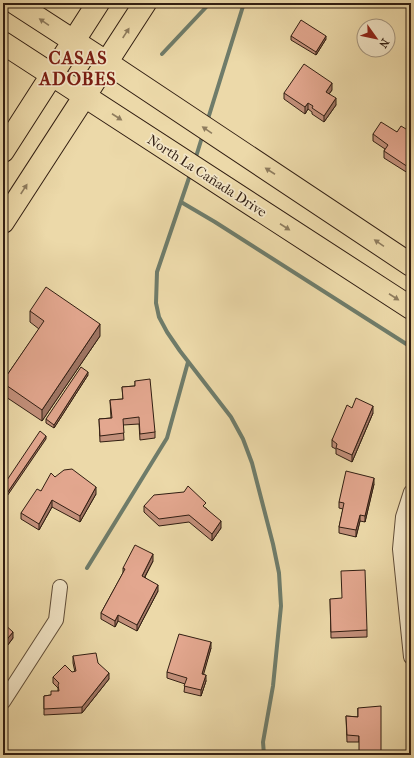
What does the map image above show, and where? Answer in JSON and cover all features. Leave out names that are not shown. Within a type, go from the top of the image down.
[{"type":"main road","points":[[15,3],[411,265]]},
{"type":"main road","points":[[3,151],[98,3]]},
{"type":"main road","points":[[3,222],[145,3]]},
{"type":"main road","name":"North La Cañada Drive","points":[[3,43],[411,308]]},
{"type":"street","points":[[411,492],[403,517],[400,549],[411,657]]},
{"type":"street","points":[[3,702],[56,620],[60,587]]},
{"type":"building","points":[[301,20],[326,36],[316,52],[291,36]]},
{"type":"building","points":[[304,64],[332,83],[326,92],[336,98],[324,116],[312,108],[313,106],[308,103],[305,107],[284,93]]},
{"type":"building","points":[[381,122],[397,132],[401,126],[411,132],[411,169],[384,151],[388,145],[373,134]]},
{"type":"building","points":[[46,287],[100,324],[42,410],[3,383],[3,381],[44,321],[30,311]]},
{"type":"building","points":[[81,367],[88,372],[54,425],[46,419]]},
{"type":"building","points":[[150,379],[155,432],[140,434],[139,417],[123,419],[124,433],[100,436],[99,419],[112,418],[110,400],[123,399],[122,387],[135,386],[135,381]]},
{"type":"building","points":[[356,398],[373,406],[352,455],[336,448],[337,444],[332,440],[347,405],[352,408]]},
{"type":"building","points":[[40,431],[46,436],[3,499],[3,486]]},
{"type":"building","points":[[72,469],[96,487],[80,516],[52,500],[39,524],[21,513],[37,489],[41,491],[51,473],[55,477],[64,470]]},
{"type":"building","points":[[346,471],[374,478],[365,516],[360,515],[356,530],[339,527],[344,503],[339,502]]},
{"type":"building","points":[[188,486],[206,503],[203,506],[221,521],[212,534],[189,515],[159,519],[144,506],[154,495],[184,492]]},
{"type":"building","points":[[135,545],[153,554],[142,576],[158,585],[137,625],[118,615],[115,621],[101,613],[125,569],[123,568]]},
{"type":"building","points":[[365,570],[367,630],[331,632],[330,599],[342,598],[341,571]]},
{"type":"building","points":[[3,623],[13,632],[4,643],[3,642]]},
{"type":"building","points":[[179,634],[211,642],[202,674],[206,675],[201,690],[184,686],[187,678],[167,672]]},
{"type":"building","points":[[96,653],[98,663],[109,673],[82,707],[44,709],[44,696],[51,695],[51,691],[59,691],[59,683],[53,677],[65,665],[72,672],[76,671],[73,656]]},
{"type":"building","points":[[381,706],[381,755],[359,755],[359,736],[347,735],[346,716],[358,717],[358,708]]},
{"type":"waterway","points":[[162,54],[210,3]]},
{"type":"waterway","points":[[207,122],[244,3]]},
{"type":"waterway","points":[[195,160],[203,134]]},
{"type":"waterway","points":[[191,172],[157,272],[156,303],[159,317],[167,332],[231,417],[243,439],[252,463],[273,544],[279,573],[281,606],[273,686],[263,742],[264,755]]},
{"type":"waterway","points":[[181,202],[215,222],[411,347]]},
{"type":"waterway","points":[[87,568],[167,438],[188,362]]},
{"type":"district","name":"CASAS ADOBES","points":[[78,68]]}]
